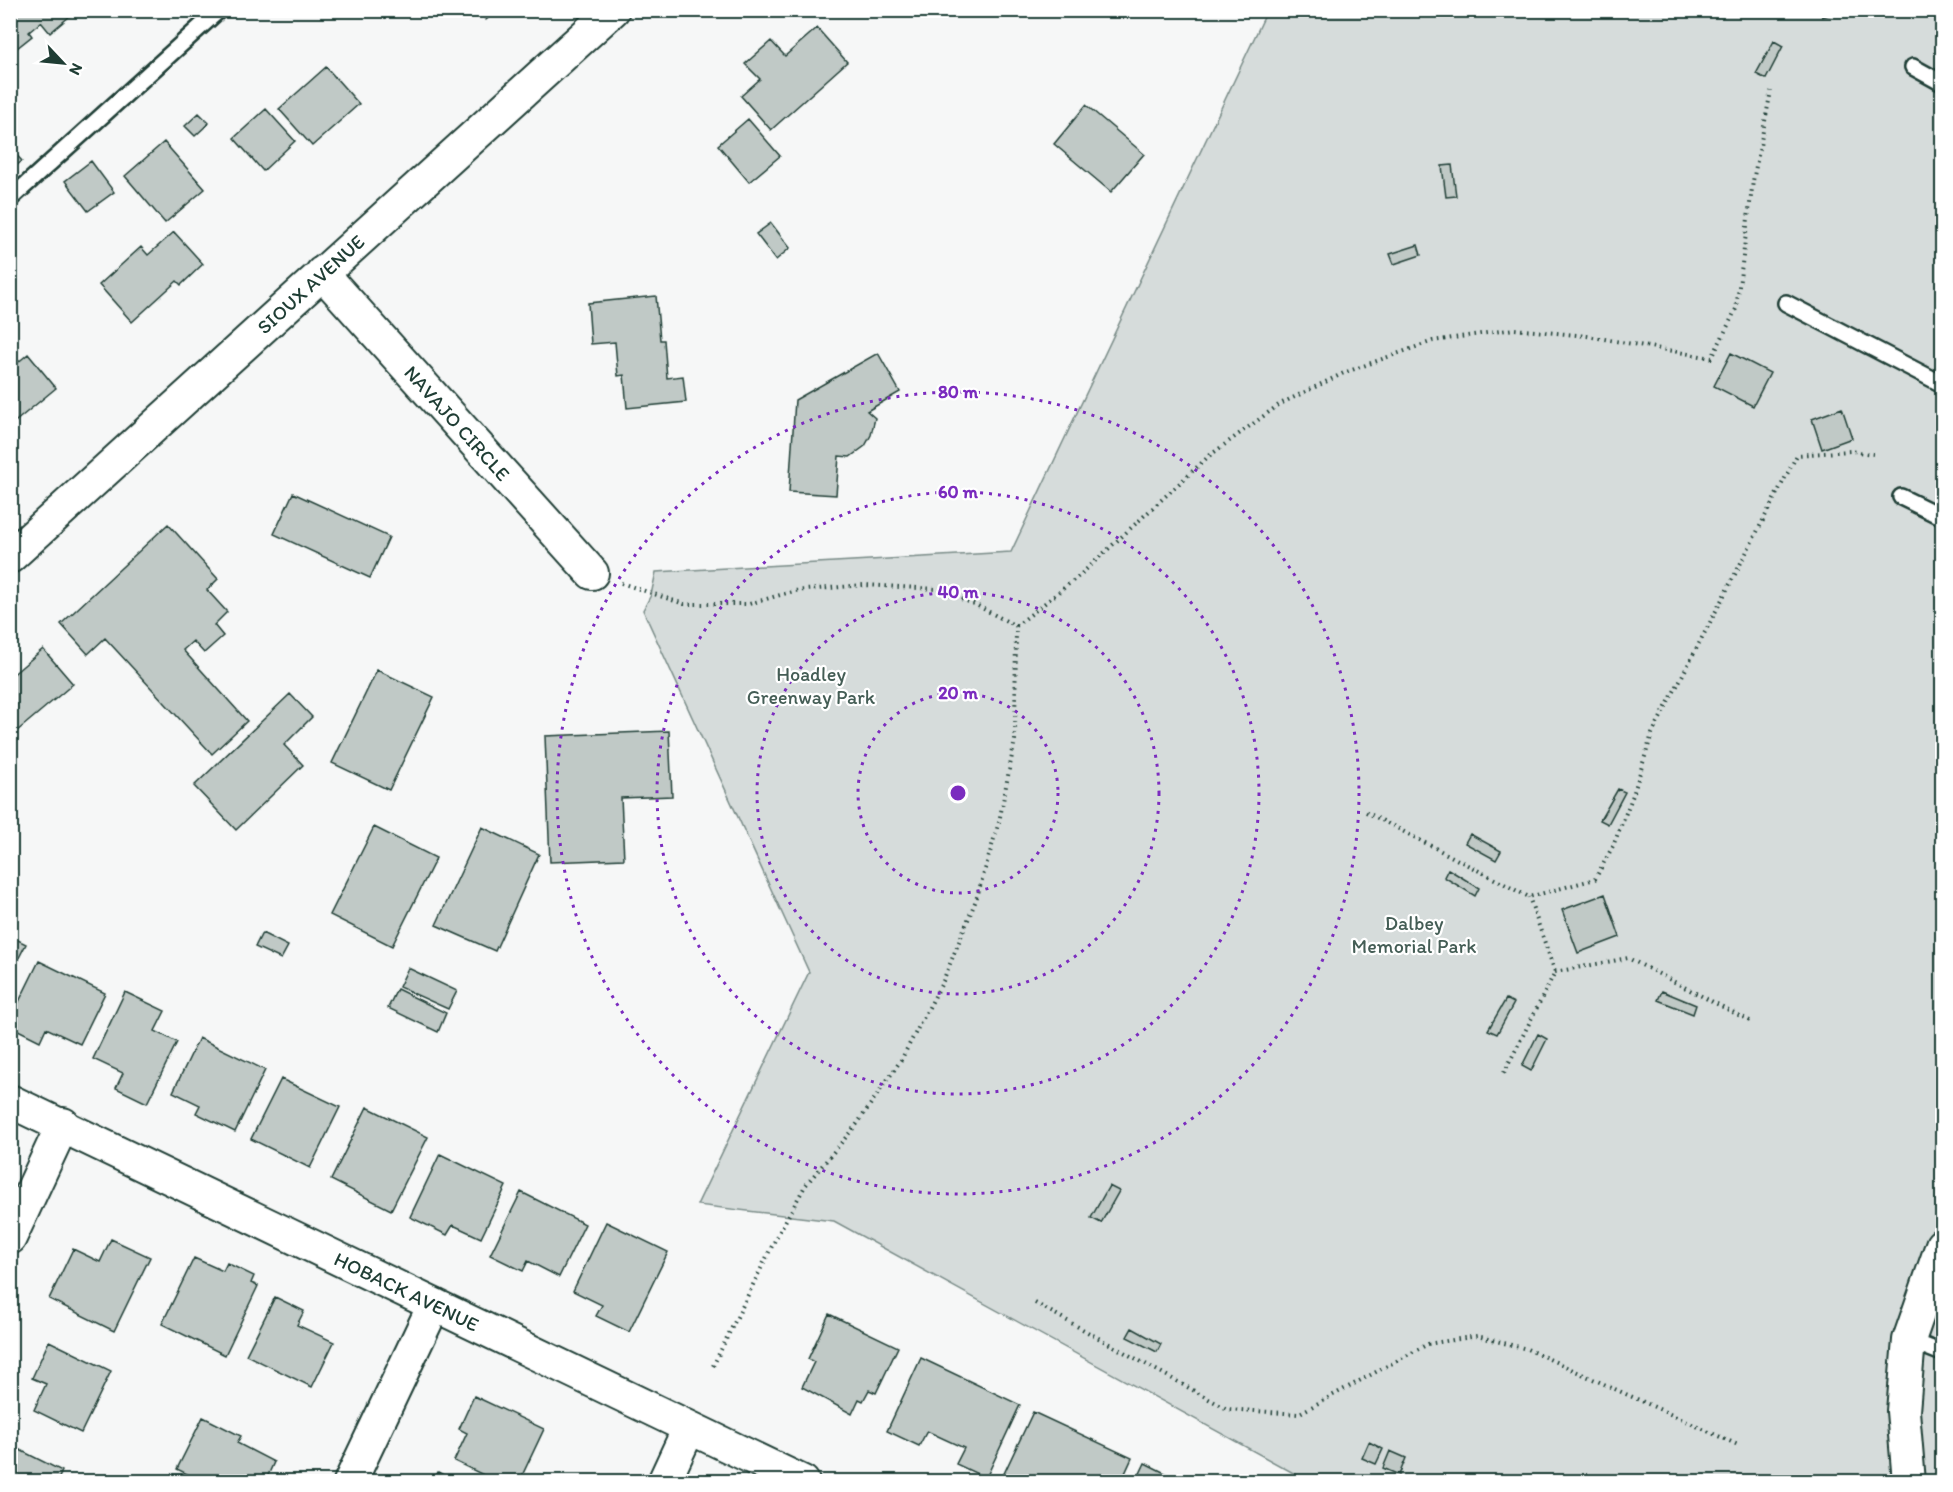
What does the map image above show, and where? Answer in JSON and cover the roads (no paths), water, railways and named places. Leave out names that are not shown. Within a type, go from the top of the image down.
[{"type":"street","name":"SIOUX AVENUE","points":[[10,557],[613,10]]},
{"type":"street","name":"NAVAJO CIRCLE","points":[[322,273],[592,573]]},
{"type":"street","name":"HOBACK AVENUE","points":[[10,1101],[63,1124],[803,1482]]},
{"type":"street","points":[[10,1238],[63,1124]]},
{"type":"street","points":[[1909,1482],[1903,1411],[1909,1340],[1942,1245]]},
{"type":"street","points":[[350,1482],[434,1305]]},
{"type":"street","points":[[664,1482],[689,1428]]},
{"type":"lane","points":[[10,199],[219,10]]},
{"type":"lane","points":[[1913,67],[1942,83]]},
{"type":"lane","points":[[1786,303],[1942,384]]},
{"type":"lane","points":[[1901,497],[1942,517]]},
{"type":"lane","points":[[1909,1340],[1942,1353]]},
{"type":"park label","name":"Hoadley Greenway Park","points":[[811,686]]},
{"type":"park label","name":"Dalbey Memorial Park","points":[[1414,934]]}]
